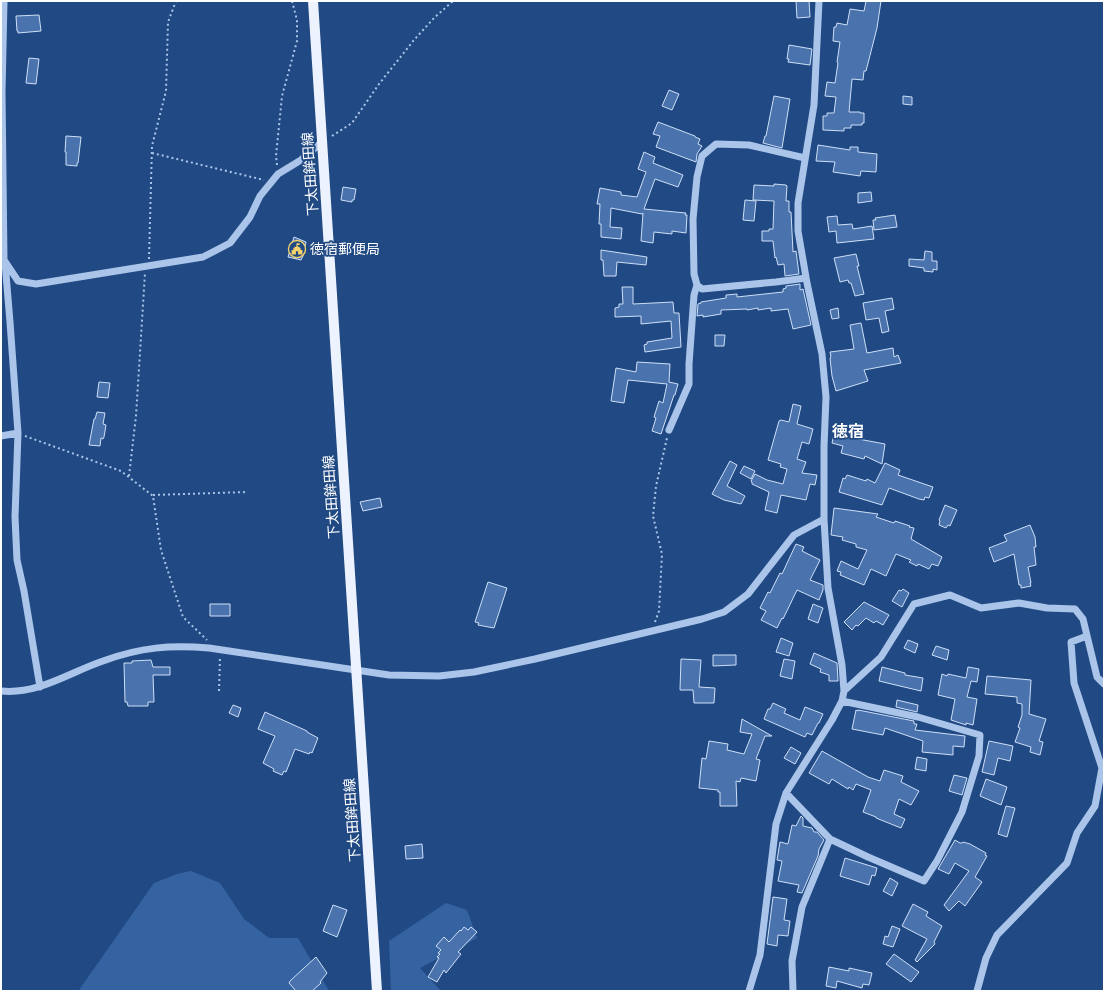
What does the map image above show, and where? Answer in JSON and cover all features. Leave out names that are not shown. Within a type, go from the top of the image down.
[{"type":"main road","name":"下太田鉾田線","points":[[313,1],[377,991]]},
{"type":"street","points":[[749,991],[760,955],[776,824],[786,792],[832,720],[842,701],[844,691],[842,665],[828,588],[824,519],[826,397],[822,354],[798,231],[798,203],[814,105],[819,1]]},
{"type":"street","points":[[3,3],[2,100],[4,260],[18,433],[15,517],[17,560],[24,591],[40,687]]},
{"type":"street","points":[[4,260],[18,281],[36,284],[203,257],[230,243],[250,217],[260,196],[278,174],[301,160],[322,142]]},
{"type":"street","points":[[669,430],[688,384],[694,294],[697,285],[694,274],[693,219],[697,177],[702,156],[716,144],[749,145],[805,158]]},
{"type":"street","points":[[697,285],[702,289],[806,278]]},
{"type":"street","points":[[1,436],[18,433]]},
{"type":"street","points":[[1,691],[21,691],[40,687],[103,661],[132,652],[166,646],[212,648],[389,675],[439,676],[474,672],[653,631],[724,612],[748,594],[794,535],[824,519]]},
{"type":"street","points":[[844,691],[881,657],[914,604],[950,595],[981,608],[1020,603],[1047,608],[1075,609],[1083,619],[1097,676],[1104,684]]},
{"type":"street","points":[[977,991],[986,958],[997,935],[1067,863],[1077,833],[1095,806],[1102,768],[1074,683],[1071,642],[1087,636]]},
{"type":"street","points":[[786,792],[830,839],[868,857],[924,881],[937,861],[962,812],[979,756],[980,734],[918,717],[842,701]]},
{"type":"street","points":[[793,991],[792,960],[802,907],[830,839]]},
{"type":"path","points":[[129,477],[136,416],[147,266],[152,146],[166,91],[168,22],[176,1]]},
{"type":"path","points":[[278,174],[276,156],[282,96],[297,41],[297,20],[292,1]]},
{"type":"path","points":[[322,142],[352,122],[379,84],[414,40],[434,18],[453,1]]},
{"type":"path","points":[[152,153],[271,182]]},
{"type":"path","points":[[653,631],[658,612],[662,554],[653,516],[656,486],[669,430]]},
{"type":"path","points":[[18,433],[121,471],[153,496],[160,550],[183,617],[209,642],[212,648],[220,656],[219,691]]},
{"type":"path","points":[[152,495],[248,492]]},
{"type":"shaded area","points":[[191,871],[220,883],[244,919],[269,938],[298,938],[329,991],[73,991],[79,990],[154,883],[177,874]]},
{"type":"shaded area","points":[[446,903],[467,910],[477,938],[420,968],[441,991],[391,991],[389,941]]},
{"type":"building","points":[[796,1],[809,1],[810,17],[797,18]]},
{"type":"building","points":[[866,1],[881,1],[877,28],[866,71],[864,71],[863,80],[852,79],[849,112],[864,113],[864,123],[862,123],[862,125],[851,125],[851,128],[844,128],[844,131],[823,130],[823,116],[827,116],[827,113],[834,113],[836,97],[825,96],[827,82],[835,83],[838,63],[840,42],[833,41],[834,27],[836,27],[837,23],[847,25],[850,9],[864,11]]},
{"type":"building","points":[[39,15],[41,31],[18,33],[16,16]]},
{"type":"building","points":[[789,45],[812,49],[810,65],[788,62]]},
{"type":"building","points":[[29,58],[39,59],[36,84],[26,83]]},
{"type":"building","points":[[669,90],[679,94],[672,110],[662,106]]},
{"type":"building","points":[[774,96],[790,99],[782,148],[763,143],[766,136]]},
{"type":"building","points":[[903,96],[912,97],[912,105],[903,104]]},
{"type":"building","points":[[658,122],[700,139],[698,144],[702,146],[697,154],[696,162],[656,147],[660,136],[653,134]]},
{"type":"building","points":[[66,136],[81,137],[77,166],[66,165]]},
{"type":"building","points":[[818,145],[850,150],[850,147],[858,147],[858,152],[877,154],[876,172],[861,171],[860,176],[833,172],[835,162],[816,161]]},
{"type":"building","points":[[644,152],[655,157],[653,163],[683,175],[678,187],[655,179],[644,209],[686,213],[686,233],[672,231],[672,234],[654,232],[653,243],[641,241],[643,213],[611,208],[610,227],[622,228],[621,239],[601,237],[601,224],[599,224],[600,204],[597,204],[600,188],[621,192],[621,195],[637,197],[646,172],[638,169]]},
{"type":"building","points":[[774,184],[787,186],[786,201],[789,201],[789,212],[791,212],[793,252],[796,251],[799,274],[785,276],[784,264],[778,265],[776,257],[775,258],[773,241],[762,241],[762,231],[769,231],[769,229],[773,229],[774,201],[753,200],[754,185],[774,186]]},
{"type":"building","points":[[343,187],[356,189],[354,200],[352,200],[352,202],[341,200]]},
{"type":"building","points":[[871,192],[872,201],[858,203],[858,193]]},
{"type":"building","points":[[745,200],[756,201],[754,221],[743,220]]},
{"type":"building","points":[[895,215],[897,227],[874,230],[873,220],[876,220],[875,218]]},
{"type":"building","points":[[837,216],[838,225],[852,224],[853,229],[872,226],[874,239],[837,243],[836,231],[829,232],[827,217]]},
{"type":"building","points":[[294,237],[306,242],[301,260],[288,257]]},
{"type":"building","points":[[601,250],[647,257],[646,265],[617,262],[616,276],[604,276]]},
{"type":"building","points":[[925,251],[932,252],[932,261],[937,261],[937,270],[933,269],[933,272],[924,271],[924,268],[909,266],[909,259],[924,260]]},
{"type":"building","points":[[856,254],[859,266],[857,266],[864,294],[855,296],[851,283],[849,283],[848,280],[840,282],[834,258]]},
{"type":"building","points":[[800,284],[800,290],[803,289],[811,325],[793,329],[788,309],[771,311],[771,308],[758,310],[758,308],[747,310],[721,310],[721,314],[703,317],[703,315],[697,316],[698,304],[701,302],[726,298],[726,295],[737,294],[737,297],[783,292],[783,289],[786,288],[786,286]]},
{"type":"building","points":[[622,287],[633,287],[633,304],[673,302],[674,313],[679,313],[681,347],[645,352],[644,345],[647,344],[647,342],[672,338],[671,321],[641,324],[641,316],[615,317],[615,308],[619,307],[619,304],[623,304]]},
{"type":"building","points":[[892,298],[894,309],[885,311],[889,331],[882,333],[879,318],[866,320],[863,303]]},
{"type":"building","points":[[838,308],[839,318],[832,319],[830,310]]},
{"type":"building","points":[[861,323],[867,353],[893,348],[894,357],[898,355],[901,363],[864,370],[868,381],[836,391],[832,376],[830,352],[854,349],[850,325]]},
{"type":"building","points":[[715,335],[725,335],[724,346],[715,346]]},
{"type":"building","points":[[637,362],[670,364],[669,382],[678,384],[661,434],[652,431],[656,418],[654,417],[659,401],[663,403],[667,384],[628,380],[624,403],[611,401],[616,368],[636,372]]},
{"type":"building","points":[[99,382],[110,383],[108,398],[97,397]]},
{"type":"building","points":[[793,404],[801,406],[797,424],[813,429],[809,444],[802,442],[797,459],[806,462],[802,473],[817,475],[815,485],[810,484],[806,500],[781,495],[777,513],[765,510],[769,492],[752,484],[751,481],[755,474],[767,480],[783,484],[787,469],[780,467],[781,464],[768,460],[779,421],[789,422]]},
{"type":"building","points":[[97,412],[105,413],[103,424],[106,425],[104,437],[103,439],[101,438],[100,446],[89,445],[94,419]]},
{"type":"building","points":[[839,428],[854,432],[853,438],[885,444],[882,464],[865,456],[864,459],[841,453],[843,446],[832,443],[835,430],[839,431]]},
{"type":"building","points":[[730,461],[737,465],[727,486],[745,496],[741,504],[724,500],[712,494]]},
{"type":"building","points":[[885,463],[900,470],[898,475],[933,487],[929,498],[925,497],[924,500],[919,499],[889,488],[882,505],[839,492],[843,478],[845,479],[847,475],[866,481],[867,479],[875,483]]},
{"type":"building","points":[[744,466],[755,471],[751,479],[740,473]]},
{"type":"building","points":[[380,498],[382,507],[363,511],[360,502]]},
{"type":"building","points":[[945,505],[957,510],[950,526],[948,525],[946,528],[939,525],[939,520]]},
{"type":"building","points":[[834,508],[878,514],[876,517],[894,523],[895,521],[914,528],[911,539],[942,557],[938,566],[932,564],[929,569],[918,564],[917,566],[909,562],[911,560],[896,554],[886,576],[871,569],[864,585],[840,575],[841,572],[837,571],[841,561],[858,569],[867,550],[856,547],[856,544],[842,540],[843,537],[831,535]]},
{"type":"building","points":[[1030,525],[1035,537],[1036,547],[1034,547],[1036,565],[1028,567],[1031,586],[1021,588],[1021,585],[1019,585],[1014,554],[994,562],[989,548],[1007,541],[1004,535]]},
{"type":"building","points":[[796,544],[804,547],[802,551],[820,560],[810,580],[823,585],[823,590],[819,600],[797,590],[777,628],[761,620],[766,611],[760,608],[768,592],[770,593],[780,573],[782,574]]},
{"type":"building","points":[[488,582],[507,588],[494,628],[478,625],[479,623],[475,622]]},
{"type":"building","points":[[903,589],[909,593],[902,607],[892,601],[899,590],[901,591]]},
{"type":"building","points":[[864,602],[889,615],[883,625],[876,621],[874,623],[866,618],[852,630],[844,622]]},
{"type":"building","points":[[210,604],[230,604],[230,616],[210,616]]},
{"type":"building","points":[[813,604],[823,608],[818,623],[808,619]]},
{"type":"building","points":[[781,638],[793,643],[789,656],[776,652]]},
{"type":"building","points":[[908,640],[918,644],[915,653],[904,648]]},
{"type":"building","points":[[936,646],[949,650],[947,660],[932,655]]},
{"type":"building","points":[[814,653],[837,663],[838,681],[829,681],[829,675],[820,672],[821,669],[810,664]]},
{"type":"building","points":[[713,655],[736,655],[736,665],[713,666]]},
{"type":"building","points":[[681,659],[701,660],[699,687],[715,688],[714,703],[694,703],[693,690],[680,690]]},
{"type":"building","points":[[784,659],[795,661],[792,679],[780,676]]},
{"type":"building","points":[[151,660],[153,667],[170,667],[170,675],[153,675],[154,702],[148,702],[148,706],[128,706],[127,702],[125,702],[124,663]]},
{"type":"building","points":[[882,667],[905,673],[905,675],[923,678],[921,691],[879,681]]},
{"type":"building","points":[[968,667],[979,669],[977,682],[971,681],[967,697],[977,699],[973,725],[966,723],[966,725],[951,720],[955,699],[938,695],[942,674],[966,678]]},
{"type":"building","points":[[987,676],[1031,680],[1029,714],[1046,719],[1039,741],[1043,742],[1040,755],[1030,752],[1031,747],[1015,742],[1020,728],[1018,727],[1022,715],[1022,704],[1017,703],[1017,697],[985,694]]},
{"type":"building","points":[[897,700],[918,705],[917,712],[896,707]]},
{"type":"building","points":[[773,703],[786,709],[784,713],[800,720],[805,707],[823,714],[812,735],[807,733],[805,737],[764,719],[768,709],[770,709]]},
{"type":"building","points":[[233,705],[241,708],[238,717],[229,713]]},
{"type":"building","points":[[856,710],[914,721],[914,724],[917,724],[915,730],[965,736],[964,747],[953,746],[953,755],[922,752],[923,741],[885,728],[883,735],[852,729]]},
{"type":"building","points":[[265,712],[307,731],[318,738],[312,753],[310,752],[309,754],[295,749],[286,772],[284,771],[282,775],[273,771],[274,769],[263,763],[275,736],[258,729]]},
{"type":"building","points":[[742,719],[772,736],[765,736],[756,759],[760,760],[756,781],[741,778],[740,782],[736,781],[737,806],[720,806],[720,792],[718,792],[718,790],[699,788],[702,758],[706,759],[709,741],[728,744],[727,750],[744,754],[752,734],[740,732]]},
{"type":"building","points":[[989,741],[1013,746],[1010,761],[998,758],[994,775],[982,772]]},
{"type":"building","points":[[791,747],[801,753],[795,764],[784,758]]},
{"type":"building","points":[[822,751],[868,777],[880,781],[884,770],[903,776],[901,782],[919,791],[911,805],[899,799],[894,814],[905,819],[901,828],[863,812],[871,790],[856,784],[853,790],[849,787],[848,789],[832,779],[829,784],[809,773]]},
{"type":"building","points":[[917,757],[927,759],[926,771],[915,769]]},
{"type":"building","points":[[954,775],[967,778],[962,795],[949,791]]},
{"type":"building","points":[[986,779],[1007,787],[1001,805],[980,796]]},
{"type":"building","points":[[1006,806],[1015,808],[1007,837],[998,834]]},
{"type":"building","points":[[801,816],[803,818],[803,826],[812,828],[814,832],[817,832],[824,840],[802,893],[797,892],[799,885],[778,881],[782,861],[777,860],[780,842],[788,844],[792,825],[796,826]]},
{"type":"building","points":[[955,840],[960,843],[963,842],[970,844],[986,853],[985,855],[987,856],[975,877],[982,882],[965,906],[959,901],[949,911],[944,905],[969,871],[955,863],[949,874],[938,869]]},
{"type":"building","points":[[422,844],[423,858],[406,859],[405,846]]},
{"type":"building","points":[[845,858],[877,868],[875,876],[872,875],[869,885],[840,876]]},
{"type":"building","points":[[890,878],[898,883],[892,896],[883,891]]},
{"type":"building","points":[[773,897],[787,899],[784,920],[790,921],[788,936],[778,935],[777,946],[767,944]]},
{"type":"building","points":[[913,904],[928,912],[926,916],[942,926],[934,942],[935,944],[917,962],[915,960],[927,939],[902,926]]},
{"type":"building","points":[[333,905],[347,910],[337,937],[323,931]]},
{"type":"building","points":[[892,926],[900,929],[893,947],[883,944],[885,936],[888,937]]},
{"type":"building","points":[[464,927],[468,930],[471,927],[477,932],[458,952],[461,954],[446,973],[444,970],[437,982],[428,977],[439,958],[437,957],[440,954],[438,953],[441,950],[436,946],[444,937],[449,942]]},
{"type":"building","points":[[894,954],[919,972],[911,982],[886,964]]},
{"type":"building","points":[[316,957],[327,973],[320,982],[321,983],[312,991],[296,991],[289,983],[290,981]]},
{"type":"building","points":[[829,967],[849,971],[849,968],[872,973],[869,985],[863,984],[862,988],[837,981],[836,988],[826,986]]},
{"type":"place","name":"徳宿郵便局","points":[[297,249]]},
{"type":"district","name":"徳宿","points":[[848,431]]}]
